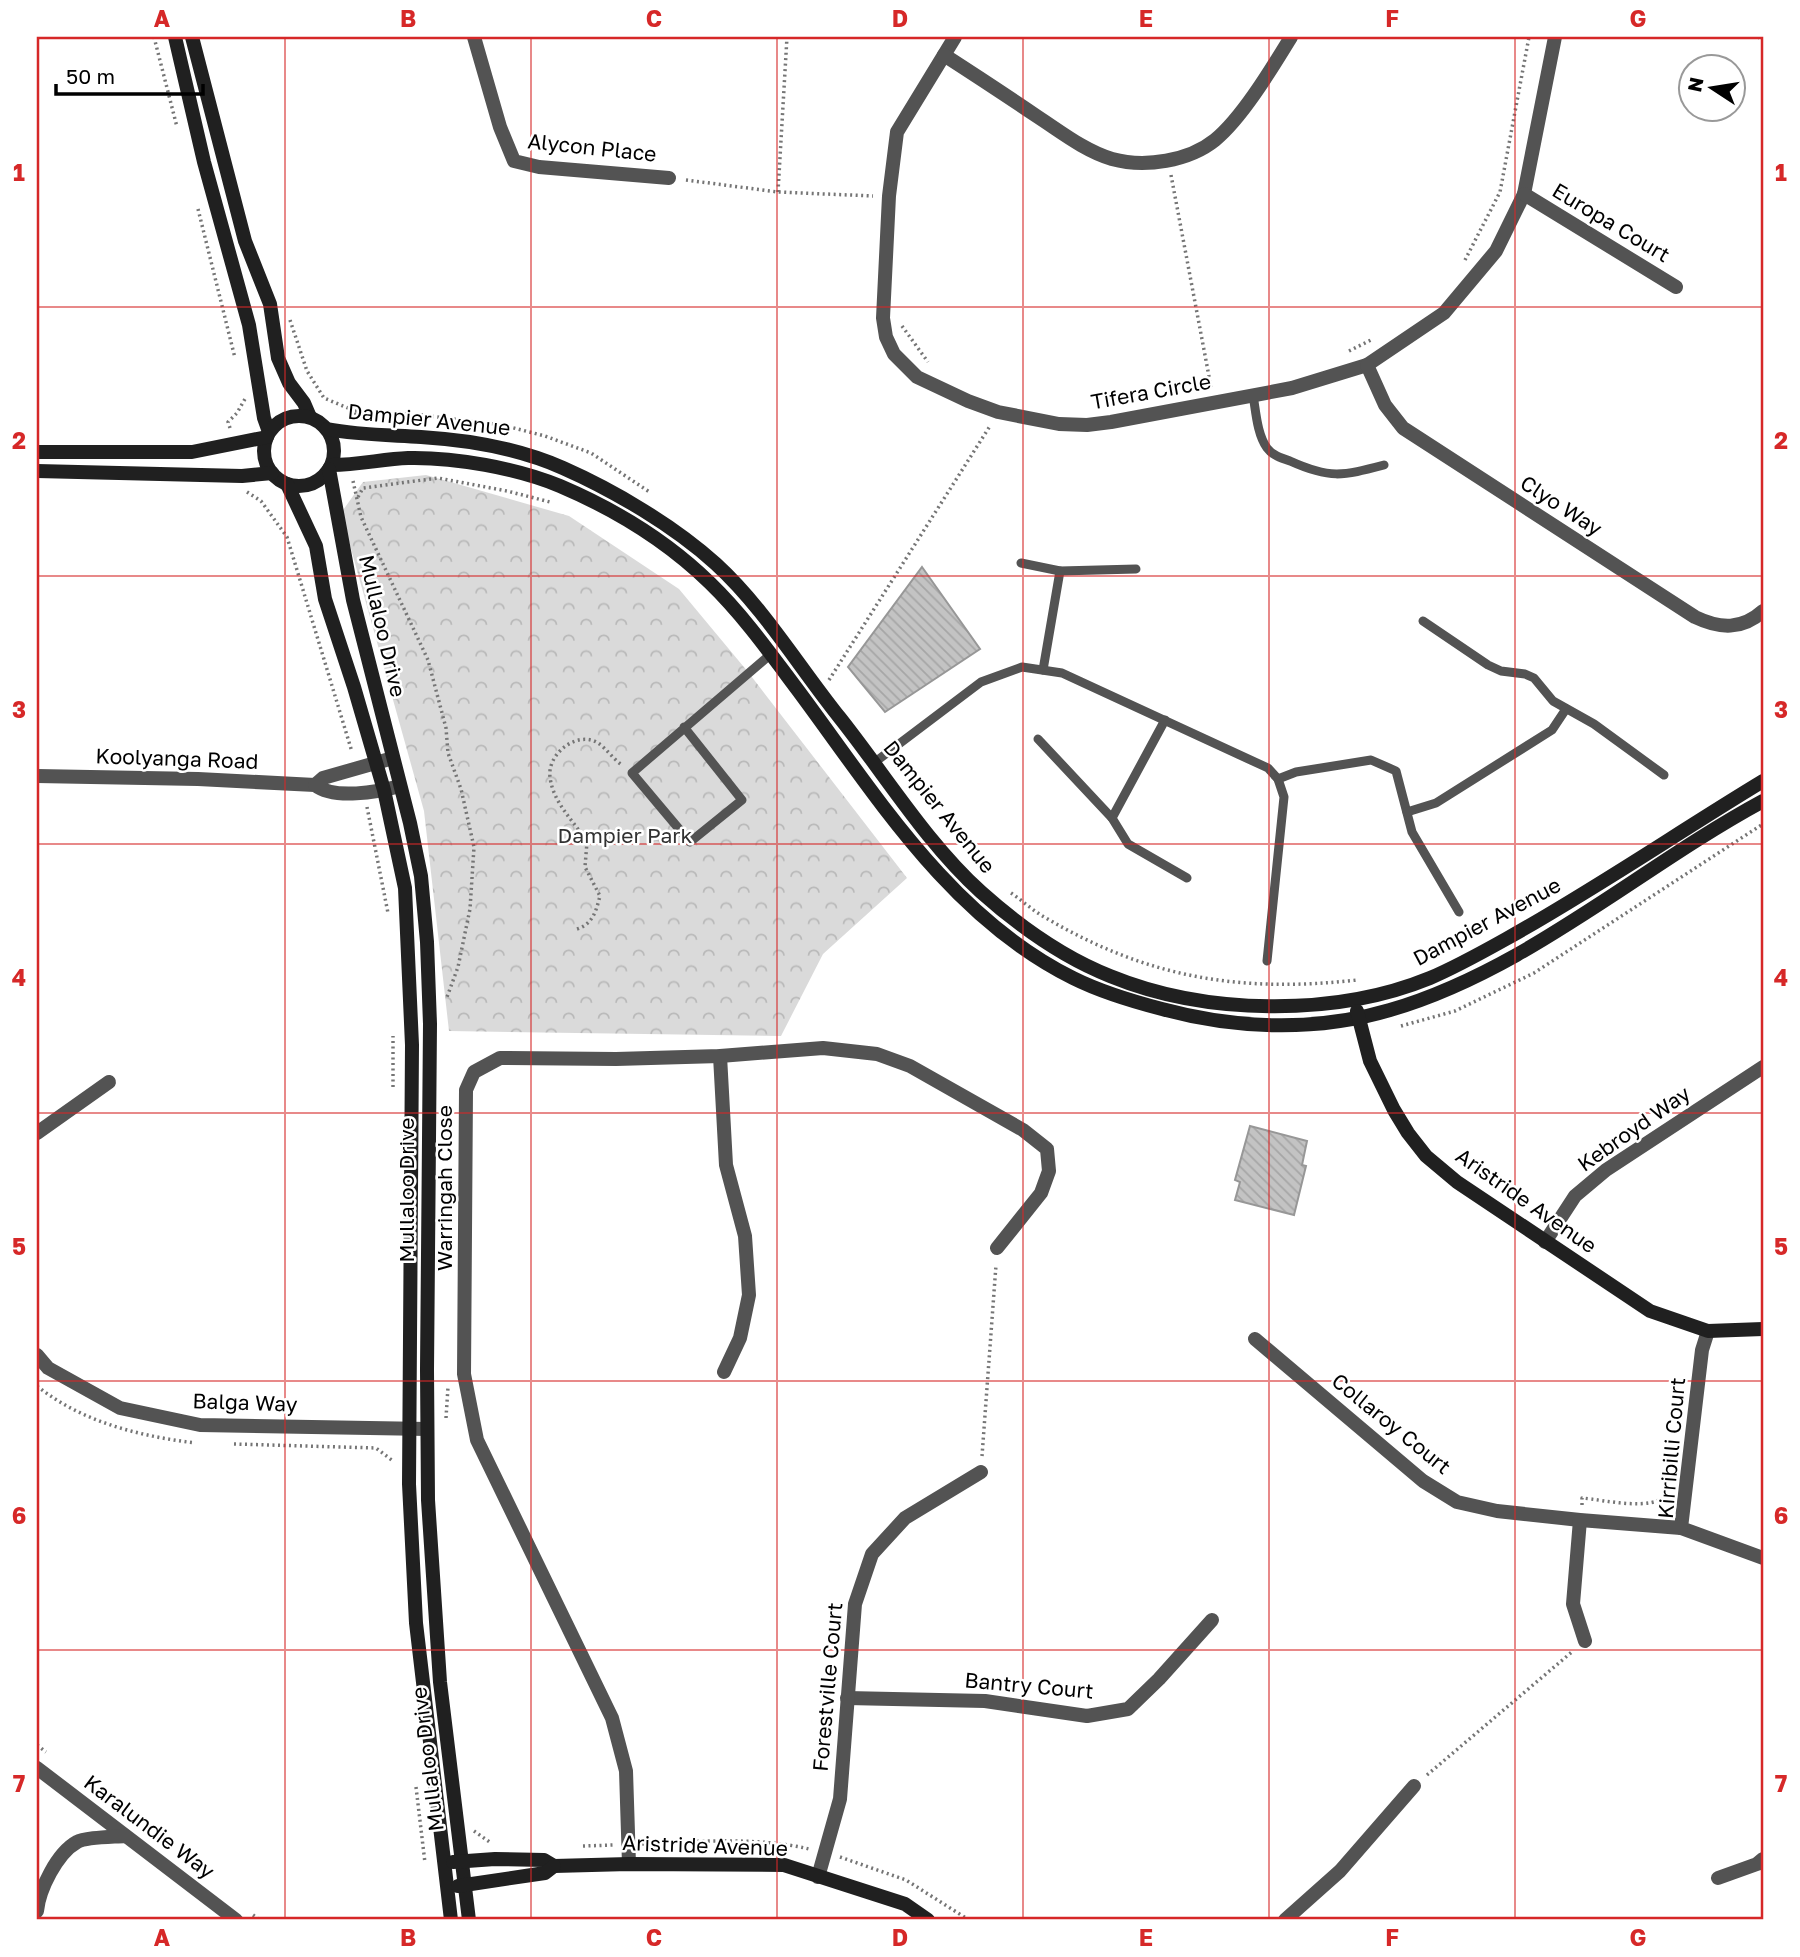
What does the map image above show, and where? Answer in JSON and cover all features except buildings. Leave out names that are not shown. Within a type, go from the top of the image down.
[{"type":"main road","points":[[37,452],[192,452],[268,434],[278,422],[301,415],[310,417],[327,429],[334,449],[330,467],[323,477],[310,484],[287,484],[272,473],[264,455],[268,434],[249,326],[204,162],[175,37]]},
{"type":"main road","points":[[192,37],[245,241],[270,304],[278,358],[289,383],[304,402],[310,417]]},
{"type":"main road","name":"Dampier Avenue","points":[[327,429],[352,434],[464,441],[524,453],[565,469],[635,506],[682,537],[732,580],[875,762],[924,829],[977,888],[1047,943],[1110,976],[1188,999],[1257,1006],[1322,1004],[1355,1000],[1431,978],[1537,922],[1763,781]]},
{"type":"main road","name":"Dampier Avenue","points":[[330,467],[423,458],[500,469],[558,485],[649,534],[719,592],[771,654],[919,852],[990,923],[1026,951],[1070,977],[1124,999],[1199,1019],[1292,1025],[1333,1023],[1358,1018],[1457,987],[1554,932],[1763,801]]},
{"type":"main road","name":"Mullaloo Drive","points":[[330,467],[353,600],[421,876],[429,1024],[427,1429],[435,1620],[469,1920]]},
{"type":"main road","points":[[37,471],[242,476],[272,473]]},
{"type":"main road","name":"Mullaloo Drive","points":[[287,484],[316,546],[328,610],[384,790],[405,888],[410,957],[412,1057],[409,1484],[416,1623],[451,1920]]},
{"type":"main road","name":"Aristride Avenue","points":[[1355,1000],[1370,1061],[1385,1093],[1408,1133],[1426,1156],[1457,1182],[1650,1311],[1708,1331],[1763,1329]]},
{"type":"main road","name":"Aristride Avenue","points":[[445,1863],[495,1859],[544,1860],[554,1866],[784,1865],[905,1904],[928,1920]]},
{"type":"main road","name":"Aristride Avenue","points":[[447,1887],[545,1873],[554,1866]]},
{"type":"street","name":"Alycon Place","points":[[474,37],[500,127],[514,161],[530,166],[669,178]]},
{"type":"street","name":"Tifera Circle","points":[[956,37],[897,132],[889,196],[883,318],[886,337],[894,354],[917,377],[968,401],[1029,420],[1087,425],[1214,403],[1326,379],[1367,365],[1444,313],[1496,251],[1524,194],[1556,37]]},
{"type":"street","points":[[944,55],[1073,140],[1097,153],[1133,162],[1168,160],[1203,149],[1218,138],[1235,119],[1291,37]]},
{"type":"street","name":"Europa Court","points":[[1524,194],[1676,286]]},
{"type":"street","name":"Clyo Way","points":[[1367,365],[1385,405],[1403,428],[1695,617],[1711,625],[1727,628],[1753,620],[1763,611]]},
{"type":"street","name":"Koolyanga Road","points":[[316,785],[323,778],[393,758]]},
{"type":"street","name":"Koolyanga Road","points":[[37,776],[198,779],[316,785],[322,790],[364,793],[400,786]]},
{"type":"street","name":"Warringah Close","points":[[629,1864],[626,1772],[612,1718],[477,1440],[464,1374],[466,1090],[474,1072],[500,1058],[720,1056],[823,1048],[877,1054],[910,1066],[1023,1130],[1047,1149],[1049,1171],[1041,1192],[998,1248]]},
{"type":"street","points":[[720,1056],[726,1165],[745,1236],[749,1295],[740,1338],[724,1372]]},
{"type":"street","name":"Kebroyd Way","points":[[1545,1242],[1575,1196],[1606,1170],[1763,1067]]},
{"type":"street","points":[[37,1133],[109,1082]]},
{"type":"street","name":"Kirribilli Court","points":[[1708,1331],[1702,1350],[1681,1528],[1763,1559]]},
{"type":"street","name":"Collaroy Court","points":[[1255,1339],[1423,1481],[1457,1502],[1497,1511],[1580,1521],[1681,1528]]},
{"type":"street","name":"Balga Way","points":[[37,1355],[48,1368],[120,1408],[200,1425],[427,1429]]},
{"type":"street","name":"Forestville Court","points":[[817,1877],[840,1799],[855,1604],[872,1554],[905,1518],[981,1472]]},
{"type":"street","points":[[1580,1521],[1573,1604],[1585,1641]]},
{"type":"street","name":"Bantry Court","points":[[847,1698],[985,1701],[1087,1716],[1128,1709],[1212,1620]]},
{"type":"street","name":"Karalundie Way","points":[[37,1768],[236,1920]]},
{"type":"street","points":[[1285,1920],[1340,1871],[1415,1786]]},
{"type":"street","points":[[37,1911],[44,1882],[59,1860],[77,1841],[125,1836]]},
{"type":"street","points":[[1718,1878],[1757,1864],[1763,1859]]},
{"type":"lane","points":[[1253,395],[1262,439],[1276,456],[1329,475],[1384,465]]},
{"type":"lane","points":[[1021,563],[1060,571],[1136,569]]},
{"type":"lane","points":[[1043,670],[1060,571]]},
{"type":"lane","points":[[1423,621],[1488,665],[1501,671],[1534,678],[1553,701],[1594,724],[1664,775]]},
{"type":"lane","points":[[684,727],[742,800],[690,842],[632,773],[684,727],[771,654]]},
{"type":"lane","points":[[875,762],[981,682],[1022,667],[1062,673],[1268,768],[1278,779],[1284,797],[1266,961]]},
{"type":"lane","points":[[1407,812],[1436,803],[1552,730],[1566,709]]},
{"type":"lane","points":[[1112,818],[1165,720]]},
{"type":"lane","points":[[1038,739],[1112,818],[1128,844],[1187,878]]},
{"type":"lane","points":[[1278,779],[1296,772],[1371,760],[1396,771],[1412,832],[1459,912]]},
{"type":"path","points":[[154,37],[177,130]]},
{"type":"path","points":[[778,192],[787,37]]},
{"type":"path","points":[[1464,263],[1500,192],[1529,37]]},
{"type":"path","points":[[1758,37],[1763,40]]},
{"type":"path","points":[[1168,160],[1214,403]]},
{"type":"path","points":[[669,178],[778,192],[889,196]]},
{"type":"path","points":[[194,197],[235,357]]},
{"type":"path","points":[[900,323],[929,363]]},
{"type":"path","points":[[1340,356],[1383,333]]},
{"type":"path","points":[[232,433],[228,422],[246,397]]},
{"type":"path","points":[[825,686],[998,412]]},
{"type":"path","points":[[247,492],[261,501],[287,537],[357,769]]},
{"type":"path","points":[[577,929],[586,926],[594,916],[600,896],[585,867],[587,842],[572,824],[555,793],[550,776],[552,763],[558,753],[571,743],[585,739],[597,743],[632,773]]},
{"type":"path","points":[[364,793],[389,919]]},
{"type":"path","points":[[393,1034],[393,1091]]},
{"type":"path","points":[[981,1472],[998,1248]]},
{"type":"path","points":[[392,1427],[393,1469]]},
{"type":"path","points":[[1580,1521],[1582,1498],[1651,1504],[1667,1497],[1673,1486]]},
{"type":"path","points":[[1415,1786],[1585,1641]]},
{"type":"path","points":[[415,1776],[426,1870]]},
{"type":"green space","name":"Dampier Park","points":[[426,475],[569,516],[679,589],[748,672],[907,878],[823,954],[781,1036],[449,1031],[424,811],[341,513],[363,482]]}]
